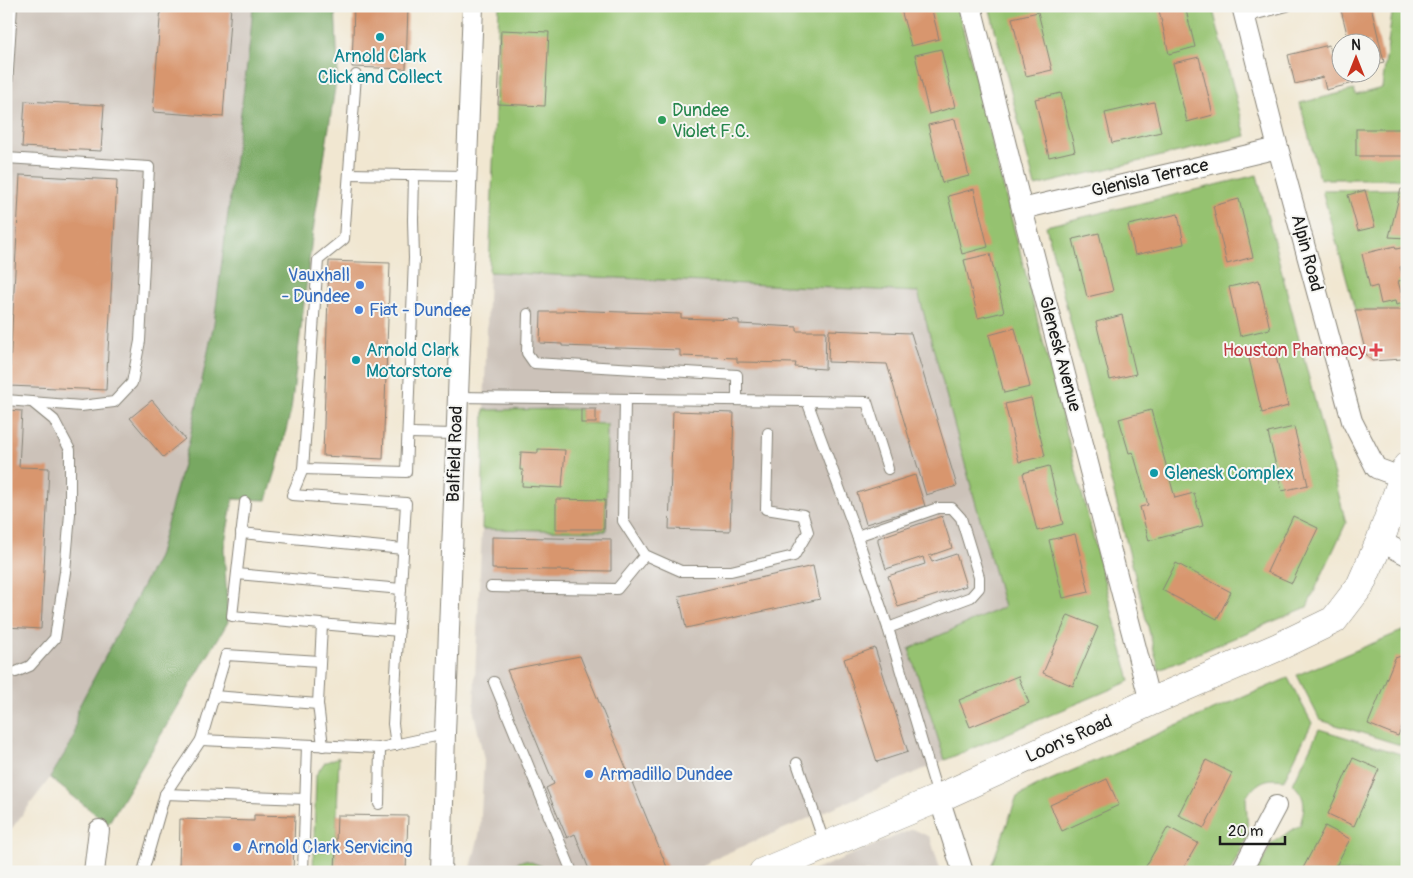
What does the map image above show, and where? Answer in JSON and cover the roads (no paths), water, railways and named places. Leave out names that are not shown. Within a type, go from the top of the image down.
[{"type":"street","name":"Balfield Road","points":[[442,872],[445,734],[472,6]]},
{"type":"street","name":"Glenesk Avenue","points":[[971,6],[1150,702]]},
{"type":"street","name":"Alpin Road","points":[[1244,12],[1278,148],[1352,421],[1376,468],[1405,472]]},
{"type":"street","name":"Glenisla Terrace","points":[[1022,209],[1278,148]]},
{"type":"street","name":"Loon's Road","points":[[763,872],[939,798],[1150,702],[1278,647],[1334,620],[1360,586],[1380,541],[1405,472]]},
{"type":"street","points":[[1380,541],[1407,555]]},
{"type":"street","points":[[939,798],[963,872]]},
{"type":"street","points":[[1241,872],[1276,806]]},
{"type":"street","points":[[94,872],[99,830]]},
{"type":"lane","points":[[6,103],[12,6]]},
{"type":"lane","points":[[1244,12],[1287,6]]},
{"type":"lane","points":[[356,75],[344,239],[318,260],[303,470],[292,496],[406,503],[393,724],[396,745]]},
{"type":"lane","points":[[6,158],[149,167],[140,341],[132,383],[114,402],[81,406],[6,400]]},
{"type":"lane","points":[[349,174],[465,176]]},
{"type":"lane","points":[[303,470],[406,472],[414,258],[414,175]]},
{"type":"lane","points":[[528,314],[527,353],[534,363],[736,375],[736,400]]},
{"type":"lane","points":[[457,397],[867,402],[888,470]]},
{"type":"lane","points":[[625,399],[623,521],[645,555],[681,571],[731,571],[794,556],[808,532],[803,515],[766,509],[768,433]]},
{"type":"lane","points":[[807,401],[857,536],[888,628],[939,798]]},
{"type":"lane","points":[[16,672],[30,666],[56,638],[70,514],[70,450],[54,420],[32,402]]},
{"type":"lane","points":[[408,433],[456,434]]},
{"type":"lane","points":[[245,502],[232,616],[399,631]]},
{"type":"lane","points":[[857,536],[938,508],[952,508],[961,518],[978,577],[979,588],[971,598],[888,628]]},
{"type":"lane","points":[[242,534],[403,549]]},
{"type":"lane","points":[[491,587],[617,589],[645,555]]},
{"type":"lane","points":[[237,574],[401,589]]},
{"type":"lane","points":[[322,625],[318,704],[323,746]]},
{"type":"lane","points":[[143,872],[165,794],[201,740],[226,655],[320,661]]},
{"type":"lane","points":[[494,682],[572,872]]},
{"type":"lane","points":[[214,696],[318,704]]},
{"type":"lane","points":[[201,740],[380,748],[445,734]]},
{"type":"lane","points":[[303,872],[307,745]]},
{"type":"lane","points":[[379,804],[380,748]]},
{"type":"lane","points":[[797,763],[825,846]]},
{"type":"lane","points":[[165,794],[305,799]]},
{"type":"place","name":"Arnold Clark Click and Collect","points":[[380,37]]},
{"type":"place","name":"Dundee Violet F.C.","points":[[662,120]]},
{"type":"place","name":"Vauxhall - Dundee","points":[[360,285]]},
{"type":"place","name":"Fiat - Dundee","points":[[359,310]]},
{"type":"place","name":"Houston Pharmacy","points":[[1376,350]]},
{"type":"place","name":"Arnold Clark Motorstore","points":[[356,360]]},
{"type":"place","name":"Glenesk Complex","points":[[1154,473]]},
{"type":"place","name":"Armadillo Dundee","points":[[589,774]]},
{"type":"place","name":"Arnold Clark Servicing","points":[[237,847]]}]
